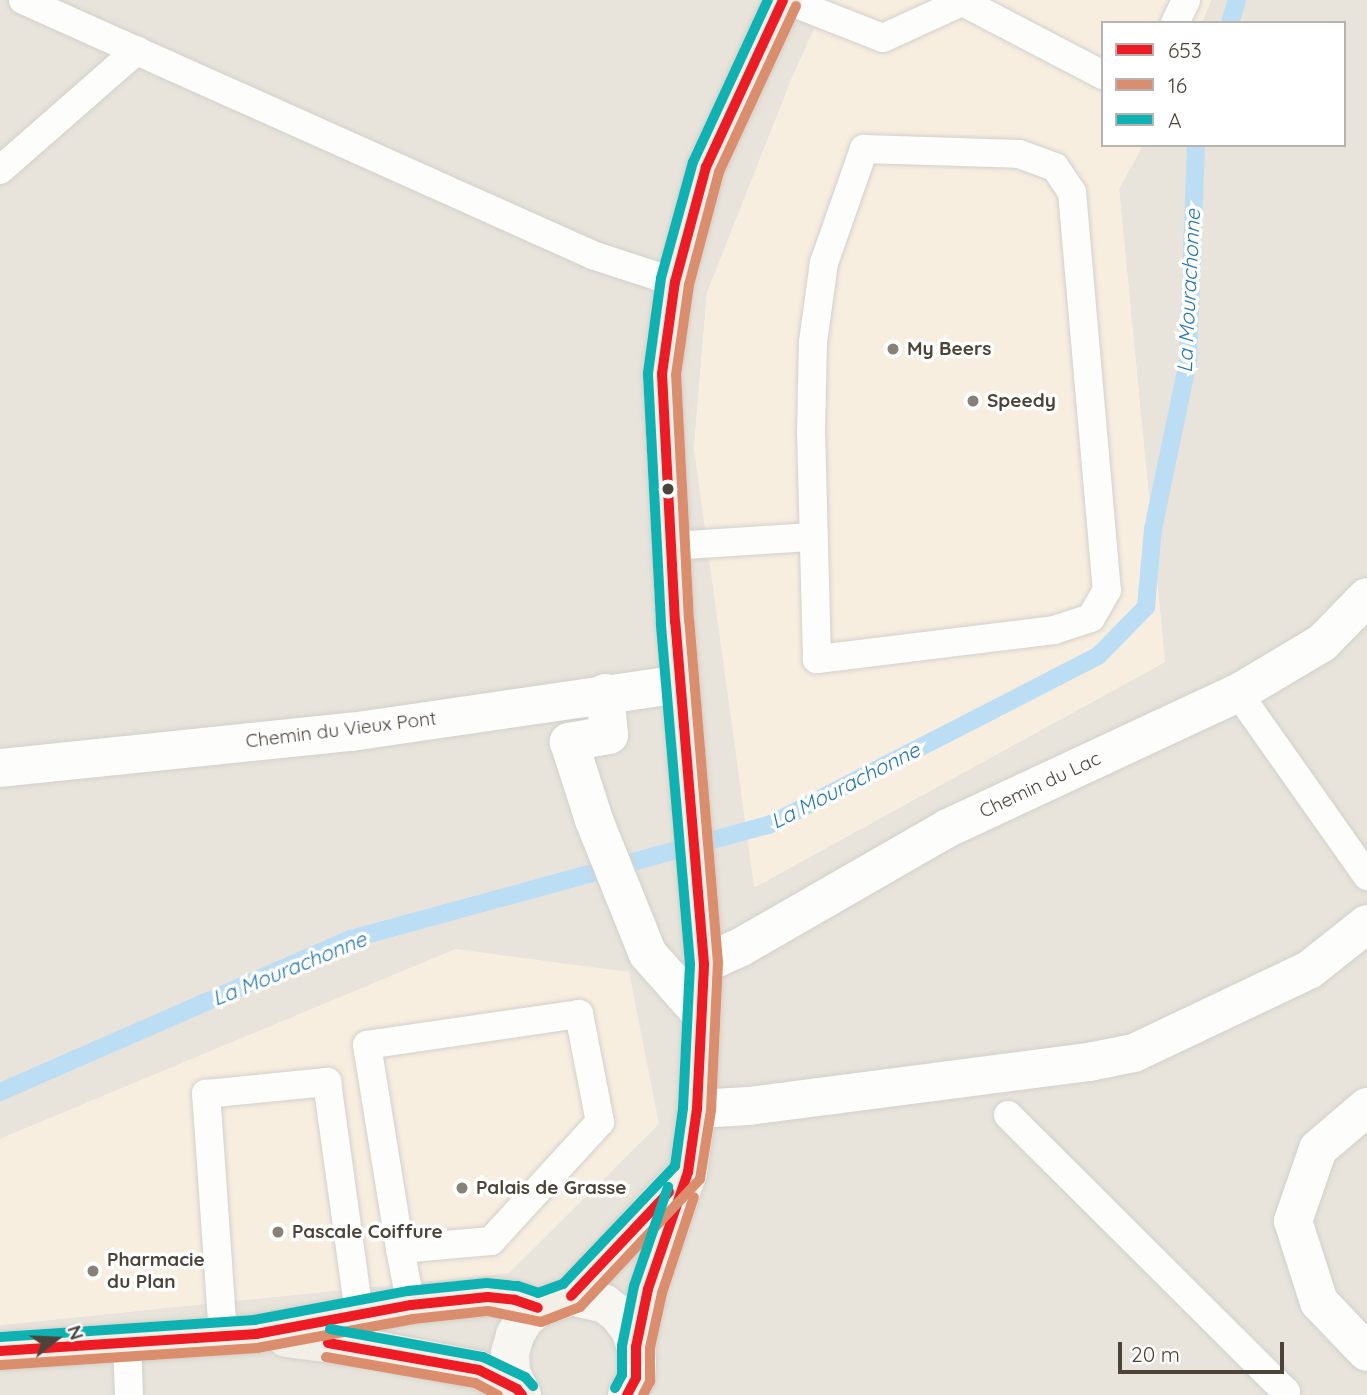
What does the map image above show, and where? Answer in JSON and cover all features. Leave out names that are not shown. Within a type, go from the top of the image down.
[{"type":"main road","points":[[629,1394],[636,1378],[636,1347],[648,1289],[688,1172],[698,1109],[704,964],[671,546],[662,374],[675,282],[706,167],[785,0]]},
{"type":"main road","points":[[519,1392],[511,1372],[510,1353],[524,1320],[554,1302],[688,1172]]},
{"type":"main road","points":[[0,1351],[240,1335],[411,1305],[488,1297],[554,1302],[588,1298],[612,1310],[630,1330],[636,1347]]},
{"type":"main road","points":[[240,1335],[370,1349],[479,1370],[519,1392]]},
{"type":"street","name":"Chemin du Lac","points":[[704,964],[741,947],[948,828],[1238,693],[1322,643],[1367,597]]},
{"type":"street","name":"Chemin du Vieux Pont","points":[[0,768],[351,732],[681,684]]},
{"type":"street","points":[[605,693],[609,734],[569,742],[594,820],[648,954],[702,1015]]},
{"type":"street","points":[[698,1109],[763,1104],[1089,1062],[1134,1053],[1309,970],[1367,924]]},
{"type":"street","points":[[1367,1107],[1318,1149],[1293,1221],[1319,1302],[1367,1352]]},
{"type":"lane","points":[[23,0],[595,256],[675,282]]},
{"type":"lane","points":[[785,0],[883,38],[965,2],[1101,74]]},
{"type":"lane","points":[[1176,21],[1186,0]]},
{"type":"lane","points":[[0,170],[137,50]]},
{"type":"lane","points":[[864,149],[1019,154],[1055,167],[1072,192],[1108,590],[1091,618],[1054,630],[817,659],[812,537],[813,342],[824,263],[864,149]]},
{"type":"lane","points":[[671,546],[812,537]]},
{"type":"lane","points":[[1238,693],[1367,876]]},
{"type":"lane","points":[[400,1249],[491,1241],[600,1122],[579,1014],[367,1045],[400,1249],[411,1305]]},
{"type":"lane","points":[[240,1335],[206,1094],[327,1082],[359,1313]]},
{"type":"lane","points":[[1008,1115],[1286,1392],[1283,1395]]},
{"type":"lane","points":[[127,1343],[128,1395]]},
{"type":"shaded area","points":[[0,0],[827,0],[792,78],[707,293],[694,448],[755,887],[1165,662],[1119,189],[1142,147],[1346,147],[1346,21],[1203,21],[1211,0],[1367,0],[1367,1395],[0,1395],[0,1325],[509,1273],[456,949],[0,1139]]},
{"type":"shaded area","points":[[827,0],[1211,0],[1203,21],[1101,21],[1101,147],[1142,147],[1119,189],[1165,662],[754,887],[694,448],[707,293],[792,78]]},
{"type":"shaded area","points":[[456,949],[629,972],[659,1124],[509,1273],[0,1325],[0,1139]]},
{"type":"waterway","name":"La Mourachonne","points":[[1231,21],[1237,0]]},
{"type":"waterway","name":"La Mourachonne","points":[[0,1092],[351,939],[769,825],[1098,656],[1146,607],[1153,529],[1188,362],[1196,147]]},
{"type":"transit line","name":"A","points":[[0,1337],[254,1320],[408,1291],[487,1283],[518,1286],[538,1293],[563,1284],[675,1166],[683,1108],[690,964],[661,623],[648,373],[661,278],[693,162],[768,0]]},
{"type":"transit line","name":"653","points":[[627,1395],[636,1378],[636,1347],[648,1289],[688,1172],[697,1109],[704,964],[675,622],[662,374],[675,282],[706,167],[783,0]]},
{"type":"transit line","name":"16","points":[[1,1365],[257,1348],[413,1319],[488,1311],[541,1322],[580,1307],[700,1179],[711,1110],[718,963],[689,621],[676,375],[689,285],[719,172],[796,6]]},
{"type":"transit line","name":"A","points":[[615,1388],[622,1375],[622,1346],[634,1286],[668,1187]]},
{"type":"transit line","name":"653","points":[[571,1296],[669,1192]]},
{"type":"transit line","name":"16","points":[[643,1395],[650,1381],[650,1348],[662,1293],[694,1197]]},
{"type":"transit line","name":"653","points":[[0,1351],[256,1334],[411,1305],[488,1297],[515,1300],[538,1308]]},
{"type":"transit line","name":"A","points":[[330,1329],[483,1357],[525,1377],[533,1386]]},
{"type":"transit line","name":"653","points":[[328,1343],[479,1370],[517,1389],[522,1395]]},
{"type":"transit line","name":"16","points":[[326,1357],[475,1383],[498,1395]]},
{"type":"place","name":"My Beers","points":[[893,349]]},
{"type":"place","name":"Speedy","points":[[973,401]]},
{"type":"place","name":"Palais de Grasse","points":[[462,1188]]},
{"type":"place","name":"Pascale Coiffure","points":[[278,1232]]},
{"type":"place","name":"Pharmacie du Plan","points":[[93,1271]]}]
